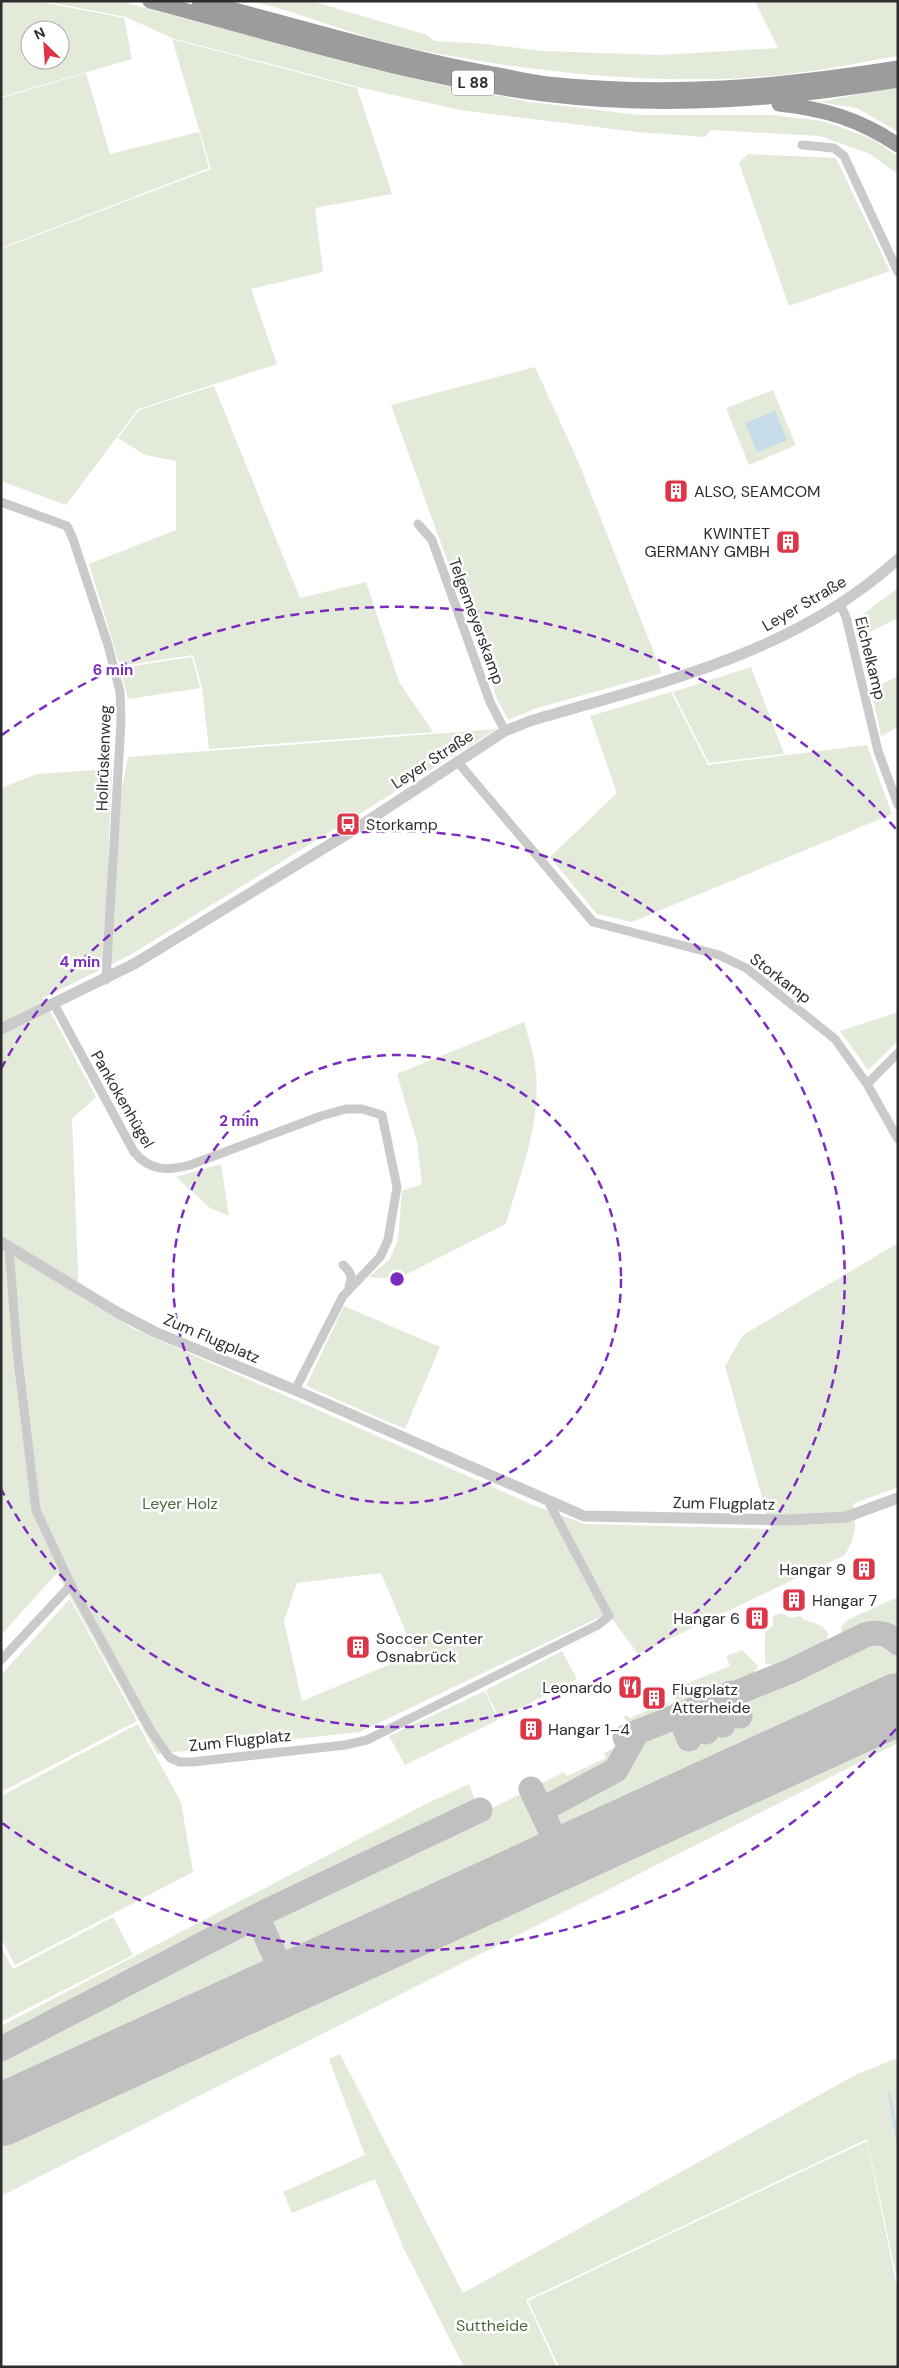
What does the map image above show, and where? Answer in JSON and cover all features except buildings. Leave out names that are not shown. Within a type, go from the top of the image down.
[{"type":"highway","name":"L 88","points":[[150,1],[388,65],[466,82],[544,94],[644,102],[742,100],[817,94],[898,80]]},
{"type":"highway","name":"L 88","points":[[199,1],[278,20],[393,53],[547,84],[658,90],[752,88],[817,81],[898,68]]},
{"type":"highway","points":[[742,100],[807,107],[852,119],[898,145]]},
{"type":"street","points":[[802,145],[834,148],[844,156],[898,272]]},
{"type":"street","name":"Hollrüskenweg","points":[[1,502],[67,526],[73,539],[116,674],[121,720],[106,980]]},
{"type":"street","name":"Telgemeyerskamp","points":[[418,524],[432,540],[490,702],[505,732]]},
{"type":"street","name":"Leyer Straße","points":[[1,1029],[106,980],[359,827],[457,761],[505,732],[530,721],[727,661],[789,633],[840,604],[898,559]]},
{"type":"street","name":"Eichelkamp","points":[[840,604],[846,617],[878,751],[898,805]]},
{"type":"street","name":"Storkamp","points":[[457,761],[593,922],[719,955],[746,968],[835,1039],[867,1084]]},
{"type":"street","name":"Pankokenhügel","points":[[54,1004],[134,1152],[153,1167],[173,1169],[190,1165],[321,1116],[346,1109],[362,1110],[382,1115],[397,1187],[391,1224],[380,1257],[348,1288],[295,1390]]},
{"type":"street","points":[[898,1054],[867,1084],[898,1139]]},
{"type":"street","name":"Zum Flugplatz","points":[[5,1245],[120,1314],[155,1332],[295,1390],[584,1516],[788,1520],[846,1517],[898,1498]]},
{"type":"street","name":"Zum Flugplatz","points":[[5,1245],[36,1510],[71,1585],[152,1731],[170,1758],[180,1762],[192,1762],[345,1745],[367,1740],[598,1625],[609,1616],[548,1501]]},
{"type":"street","points":[[343,1265],[350,1271],[352,1280],[348,1288]]},
{"type":"street","points":[[1,1660],[71,1585]]},
{"type":"green space","points":[[1,1],[36,1],[124,18],[132,59],[1,97]]},
{"type":"green space","points":[[43,1],[119,1],[432,83],[530,102],[640,115],[773,115],[823,121],[872,139],[898,156],[898,174],[870,154],[820,136],[711,130],[705,137],[638,132],[460,110],[358,87],[172,38],[126,17]]},
{"type":"green space","points":[[249,1],[311,1],[427,35],[434,41],[487,44],[543,51],[660,55],[778,48],[755,1],[898,1],[898,56],[789,74],[741,78],[693,79],[596,76],[500,64],[405,47]]},
{"type":"green space","points":[[172,39],[357,88],[392,194],[315,208],[323,272],[251,289],[277,364],[138,409],[66,505],[1,481],[1,249],[211,169]]},
{"type":"green space","points":[[86,73],[110,154],[199,132],[209,168],[1,248],[1,98]]},
{"type":"green space","points":[[898,87],[898,132],[857,108],[818,102]]},
{"type":"green space","points":[[748,154],[836,158],[890,271],[789,306],[739,163]]},
{"type":"green space","points":[[535,367],[578,461],[662,673],[537,708],[508,720],[498,701],[391,405]]},
{"type":"green space","points":[[214,386],[300,598],[366,582],[399,682],[433,732],[209,749],[202,688],[193,655],[120,666],[89,564],[176,530],[176,461],[145,455],[118,438],[139,410]]},
{"type":"green space","points":[[773,390],[796,445],[749,465],[726,408]]},
{"type":"green space","points":[[898,588],[898,618],[859,637],[855,620]]},
{"type":"green space","points":[[192,657],[200,688],[128,699],[120,668]]},
{"type":"green space","points":[[751,667],[784,754],[709,763],[673,692]]},
{"type":"green space","points":[[898,676],[898,727],[881,736],[871,689]]},
{"type":"green space","points":[[671,692],[708,765],[867,745],[892,814],[632,922],[597,914],[550,857],[617,793],[590,716]]},
{"type":"green space","name":"Leyer Holz","points":[[497,729],[130,955],[43,998],[96,1097],[72,1119],[79,1296],[132,1328],[533,1505],[585,1524],[771,1529],[725,1366],[743,1335],[898,1243],[898,1487],[853,1504],[855,1531],[845,1555],[638,1654],[608,1613],[360,1732],[157,1754],[57,1573],[1,1635],[1,788],[37,774],[112,769],[108,860],[128,757]],"holes":[[[381,1573],[415,1654],[302,1701],[284,1621],[297,1583]]]},
{"type":"green space","points":[[898,1012],[898,1041],[868,1070],[840,1031]]},
{"type":"green space","points":[[524,1022],[535,1066],[536,1106],[529,1146],[506,1224],[397,1279],[369,1277],[390,1259],[398,1240],[402,1191],[422,1184],[417,1142],[397,1074]]},
{"type":"green space","points":[[221,1164],[229,1216],[210,1208],[176,1177]]},
{"type":"green space","points":[[344,1306],[440,1347],[405,1429],[306,1386]]},
{"type":"green space","points":[[898,1597],[898,1636],[886,1628],[879,1627],[846,1638],[842,1636],[841,1627],[847,1620]]},
{"type":"green space","points":[[70,1599],[137,1721],[1,1792],[1,1675]]},
{"type":"green space","points":[[781,1613],[792,1618],[801,1616],[803,1619],[822,1626],[828,1633],[826,1648],[782,1667],[765,1663],[765,1633],[773,1625],[773,1616]]},
{"type":"green space","points":[[875,1638],[883,1638],[898,1650],[898,1688],[564,1842],[562,1841],[551,1816],[554,1810],[618,1773],[626,1764],[640,1737],[759,1688],[764,1691],[801,1676],[800,1672]]},
{"type":"green space","points":[[742,1650],[758,1666],[751,1679],[683,1707],[678,1705],[671,1690],[730,1666],[726,1656]]},
{"type":"green space","points":[[562,1651],[577,1679],[499,1719],[486,1690]]},
{"type":"green space","points":[[485,1691],[498,1720],[405,1765],[389,1736]]},
{"type":"green space","points":[[668,1702],[669,1708],[667,1713],[634,1727],[629,1726],[624,1717],[625,1715],[630,1718]]},
{"type":"green space","points":[[898,1719],[898,1743],[1,2196],[1,2130]]},
{"type":"green space","points":[[138,1724],[181,1802],[193,1872],[15,1965],[1,1938],[1,1796]]},
{"type":"green space","points":[[621,1745],[623,1750],[621,1754],[613,1767],[607,1772],[568,1792],[542,1799],[536,1786],[564,1772],[567,1776],[606,1758],[604,1753]]},
{"type":"green space","points":[[469,1784],[477,1805],[254,1910],[1,2043],[1,2026],[426,1804]]},
{"type":"green space","points":[[525,1792],[550,1848],[290,1968],[285,1965],[272,1937],[271,1930],[271,1923],[279,1911]]},
{"type":"green space","points":[[113,1917],[133,1955],[1,2022],[1,1947],[13,1969]]},
{"type":"green space","points":[[248,1926],[251,1927],[254,1934],[258,1932],[276,1970],[274,1975],[1,2100],[1,2054]]},
{"type":"green space","name":"Suttheide","points":[[340,2054],[463,2293],[857,2074],[898,2058],[898,2284],[867,2139],[526,2300],[557,2367],[464,2367],[403,2247],[375,2179],[292,2213],[283,2192],[365,2155],[329,2059]]},
{"type":"green space","points":[[867,2141],[898,2292],[898,2367],[559,2367],[528,2301]]},
{"type":"water","points":[[775,411],[787,440],[757,452],[745,423]]},
{"type":"waterway","points":[[889,2093],[898,2142]]},
{"type":"taxiway","points":[[625,1737],[791,1671],[865,1635],[883,1634],[898,1643]]},
{"type":"taxiway","points":[[731,1693],[740,1716]]},
{"type":"taxiway","points":[[714,1700],[723,1725]]},
{"type":"taxiway","points":[[696,1707],[706,1732]]},
{"type":"taxiway","points":[[679,1714],[689,1739]]},
{"type":"taxiway","points":[[543,1815],[547,1807],[616,1770],[637,1732]]},
{"type":"taxiway","points":[[531,1789],[558,1846],[567,1851],[581,1850]]},
{"type":"taxiway","points":[[1,2049],[267,1911],[480,1810]]},
{"type":"taxiway","points":[[544,1867],[555,1858],[558,1846]]},
{"type":"taxiway","points":[[247,1921],[256,1921],[261,1925],[283,1974],[280,1983],[274,1990]]},
{"type":"runway","points":[[1,2115],[898,1704]]},
{"type":"place","name":"ALSO, SEAMCOM","points":[[676,491]]},
{"type":"place","name":"KWINTET GERMANY GMBH","points":[[788,542]]},
{"type":"place","name":"Storkamp","points":[[348,824]]},
{"type":"place","name":"Hangar 9","points":[[864,1569]]},
{"type":"place","name":"Hangar 7","points":[[794,1600]]},
{"type":"place","name":"Hangar 6","points":[[757,1618]]},
{"type":"place","name":"Soccer Center Osnabrück","points":[[358,1647]]},
{"type":"place","name":"Leonardo","points":[[630,1687]]},
{"type":"place","name":"Flugplatz Atterheide","points":[[654,1698]]},
{"type":"place","name":"Hangar 1–4","points":[[531,1729]]}]
